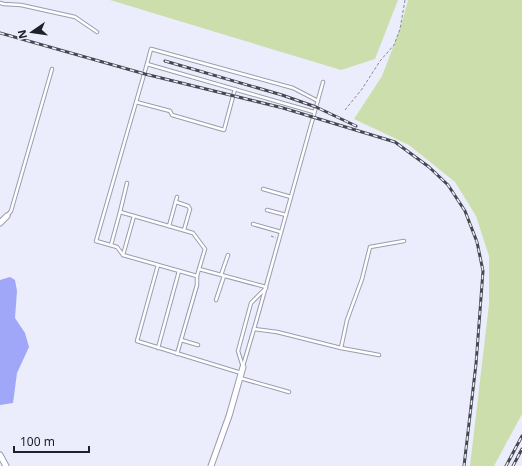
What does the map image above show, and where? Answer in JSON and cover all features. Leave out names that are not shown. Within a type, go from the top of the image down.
[{"type":"street","points":[[0,223],[7,216]]},
{"type":"street","points":[[211,466],[243,367]]},
{"type":"street","points":[[0,455],[6,466]]},
{"type":"lane","points":[[0,3],[20,5],[76,17],[97,32]]},
{"type":"lane","points":[[197,276],[123,254],[117,247],[96,241],[150,49],[293,88],[318,101]]},
{"type":"lane","points":[[147,64],[314,112]]},
{"type":"lane","points":[[7,216],[11,211],[52,69]]},
{"type":"lane","points":[[243,367],[323,82]]},
{"type":"lane","points":[[136,102],[170,111],[172,115],[224,130],[235,90]]},
{"type":"lane","points":[[111,245],[127,183]]},
{"type":"lane","points":[[263,189],[291,197]]},
{"type":"lane","points":[[169,226],[177,197]]},
{"type":"lane","points":[[176,202],[188,206],[190,209],[184,230]]},
{"type":"lane","points":[[267,210],[286,215]]},
{"type":"lane","points":[[120,212],[193,233],[205,249],[197,276],[197,285],[177,354]]},
{"type":"lane","points":[[123,254],[134,216]]},
{"type":"lane","points":[[253,224],[281,232]]},
{"type":"lane","points":[[341,348],[347,320],[362,279],[370,246],[404,241]]},
{"type":"lane","points":[[216,300],[228,255]]},
{"type":"lane","points":[[158,265],[137,341],[289,392]]},
{"type":"lane","points":[[199,269],[266,287]]},
{"type":"lane","points":[[158,348],[179,271]]},
{"type":"lane","points":[[243,367],[238,351],[251,304],[266,287]]},
{"type":"lane","points":[[254,329],[277,332],[341,348],[379,355]]},
{"type":"lane","points":[[181,340],[198,345]]},
{"type":"path","points":[[345,110],[362,89],[380,61],[394,45],[400,29],[405,0]]},
{"type":"green space","points":[[110,0],[398,0],[375,59],[341,70]]},
{"type":"green space","points":[[408,0],[522,0],[522,414],[494,466],[470,466],[489,304],[489,256],[476,216],[455,182],[409,145],[354,119],[382,76],[400,29]]},
{"type":"water","points":[[10,277],[15,280],[17,291],[15,318],[25,333],[29,347],[17,373],[13,403],[0,405],[0,280]]},
{"type":"railway","points":[[0,33],[145,74],[283,108],[395,142],[429,167],[448,185],[465,211],[477,242],[483,271],[476,364],[464,466]]},
{"type":"railway","points":[[165,61],[282,95],[316,107],[356,126]]},
{"type":"railway","points":[[506,466],[522,436]]},
{"type":"railway","points":[[513,466],[522,449]]}]
